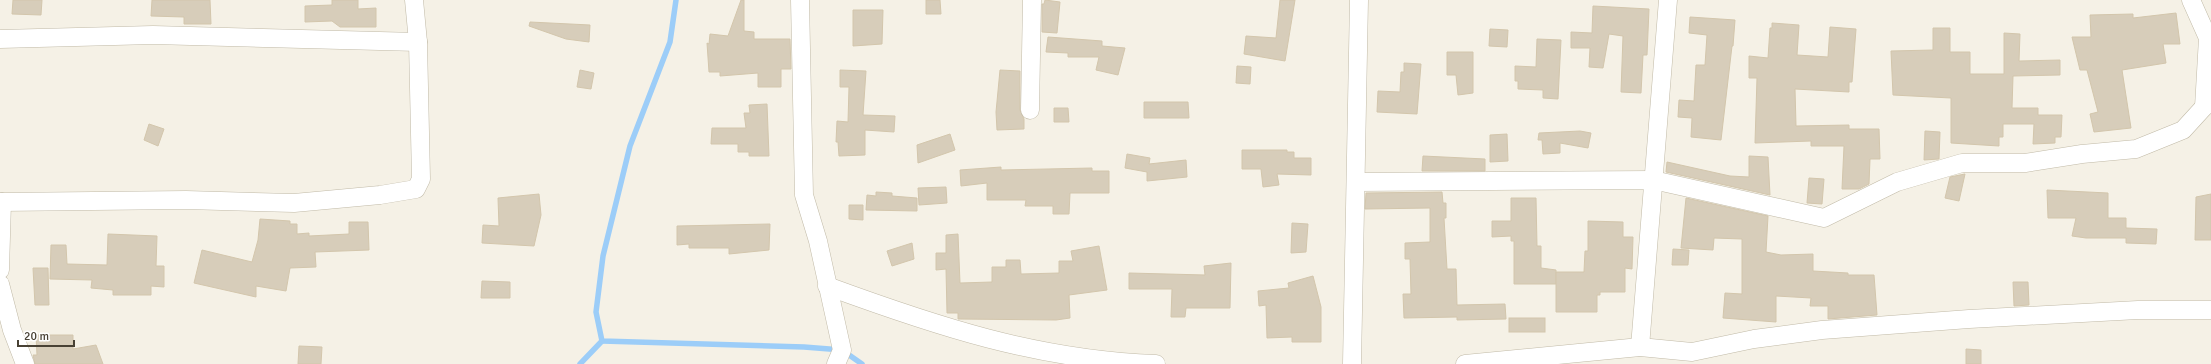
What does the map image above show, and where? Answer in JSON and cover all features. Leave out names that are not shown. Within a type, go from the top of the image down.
[{"type":"street","points":[[0,270],[1,202],[186,200],[294,203],[380,195],[416,189],[421,179],[418,42],[414,0]]},
{"type":"street","points":[[800,0],[804,195],[818,241],[842,350],[836,364]]},
{"type":"street","points":[[1030,110],[1032,0]]},
{"type":"street","points":[[1352,364],[1359,0]]},
{"type":"street","points":[[1640,347],[1668,0]]},
{"type":"street","points":[[1356,182],[1653,180],[1824,218],[1897,182],[1962,163],[2025,163],[2082,154],[2136,149],[2183,130],[2208,112],[2208,38],[2191,0]]},
{"type":"street","points":[[0,38],[153,35],[418,42]]},
{"type":"street","points":[[0,284],[12,330],[25,364]]},
{"type":"street","points":[[827,286],[960,332],[1033,350],[1120,363],[1156,364]]},
{"type":"street","points":[[1465,364],[1640,347],[1692,358],[1754,339],[1822,330],[1968,319],[2107,312],[2211,310]]},
{"type":"building","points":[[13,0],[42,0],[41,15],[12,14]]},
{"type":"building","points":[[152,0],[210,0],[211,24],[184,24],[184,17],[151,16]]},
{"type":"building","points":[[332,0],[358,0],[358,9],[376,8],[376,27],[340,27],[332,21],[305,22],[305,6],[332,5]]},
{"type":"building","points":[[741,0],[744,0],[744,31],[754,32],[754,39],[790,39],[791,69],[781,69],[781,87],[758,87],[758,73],[720,76],[720,72],[709,72],[707,43],[709,44],[710,34],[728,36]]},
{"type":"building","points":[[926,0],[940,0],[941,14],[926,14]]},
{"type":"building","points":[[1045,0],[1060,2],[1057,33],[1042,32],[1042,4],[1044,4]]},
{"type":"building","points":[[1280,0],[1295,0],[1285,61],[1244,54],[1246,36],[1276,38]]},
{"type":"building","points":[[1593,6],[1649,9],[1647,55],[1643,55],[1641,93],[1621,92],[1623,36],[1609,34],[1603,68],[1589,67],[1590,48],[1571,48],[1571,32],[1592,33]]},
{"type":"building","points":[[853,10],[883,10],[882,44],[853,46]]},
{"type":"building","points":[[2176,13],[2180,44],[2163,44],[2166,63],[2122,70],[2131,128],[2094,132],[2090,114],[2098,112],[2087,70],[2080,70],[2072,37],[2091,37],[2090,15],[2133,14],[2133,18]]},
{"type":"building","points":[[1690,17],[1735,20],[1721,140],[1691,137],[1692,118],[1678,117],[1679,100],[1694,101],[1696,65],[1705,65],[1707,35],[1689,33]]},
{"type":"building","points":[[530,22],[590,25],[589,42],[566,39],[529,26]]},
{"type":"building","points":[[1772,23],[1799,25],[1797,55],[1828,57],[1830,27],[1856,29],[1852,82],[1849,82],[1849,92],[1795,89],[1796,126],[1849,125],[1849,129],[1879,129],[1880,159],[1870,159],[1869,184],[1859,189],[1842,189],[1844,146],[1811,146],[1811,141],[1755,143],[1757,78],[1749,78],[1749,56],[1768,58],[1770,28],[1772,28]]},
{"type":"building","points":[[1933,28],[1950,28],[1950,52],[1970,52],[1970,74],[2004,74],[2004,33],[2020,34],[2019,61],[2060,60],[2060,75],[2013,76],[2012,108],[2038,108],[2038,115],[2062,115],[2061,137],[2055,137],[2055,143],[2033,144],[2034,124],[2003,124],[2003,137],[1999,137],[1999,146],[1951,143],[1951,98],[1893,95],[1891,51],[1933,50]]},
{"type":"building","points":[[1490,29],[1508,30],[1507,47],[1489,46]]},
{"type":"building","points":[[1048,37],[1102,41],[1102,46],[1125,48],[1118,75],[1096,70],[1099,57],[1068,57],[1068,53],[1046,52]]},
{"type":"building","points":[[1537,39],[1561,40],[1558,99],[1543,98],[1543,90],[1518,89],[1518,81],[1515,81],[1515,66],[1536,67]]},
{"type":"building","points":[[1447,52],[1473,52],[1473,93],[1458,95],[1456,75],[1447,75]]},
{"type":"building","points":[[1404,63],[1421,64],[1417,114],[1377,112],[1378,91],[1400,92],[1401,72],[1404,72]]},
{"type":"building","points":[[1237,66],[1251,67],[1250,84],[1236,83]]},
{"type":"building","points":[[580,70],[594,73],[591,89],[577,87]]},
{"type":"building","points":[[840,70],[866,71],[863,115],[895,116],[894,132],[865,130],[865,155],[839,156],[838,142],[836,142],[837,121],[848,122],[849,87],[840,87]]},
{"type":"building","points":[[1000,70],[1020,71],[1020,110],[1024,119],[1024,129],[997,130],[996,112]]},
{"type":"building","points":[[1144,102],[1188,102],[1189,118],[1144,118]]},
{"type":"building","points":[[767,104],[769,156],[749,156],[749,152],[738,152],[738,144],[711,144],[712,128],[746,128],[744,113],[750,113],[749,105]]},
{"type":"building","points":[[1054,108],[1068,108],[1069,122],[1054,122]]},
{"type":"building","points":[[149,124],[164,129],[158,146],[144,140]]},
{"type":"building","points":[[1580,131],[1591,133],[1588,148],[1560,143],[1560,153],[1543,154],[1542,140],[1538,140],[1539,133]]},
{"type":"building","points":[[1925,131],[1940,132],[1939,159],[1924,160]]},
{"type":"building","points":[[950,134],[955,150],[918,163],[917,145]]},
{"type":"building","points":[[1507,134],[1508,161],[1490,162],[1490,135]]},
{"type":"building","points":[[1242,150],[1287,150],[1287,152],[1294,152],[1294,158],[1311,158],[1311,175],[1277,174],[1279,185],[1263,187],[1261,169],[1242,169]]},
{"type":"building","points":[[1127,154],[1150,158],[1149,164],[1186,160],[1187,177],[1147,181],[1147,172],[1125,168]]},
{"type":"building","points":[[1423,156],[1485,159],[1485,171],[1422,171]]},
{"type":"building","points":[[1749,156],[1768,157],[1770,195],[1666,172],[1667,162],[1730,176],[1749,177]]},
{"type":"building","points":[[1001,167],[1001,170],[1092,168],[1092,171],[1109,171],[1109,193],[1070,193],[1069,214],[1053,214],[1053,206],[1025,206],[1026,200],[987,200],[987,183],[961,186],[960,170]]},
{"type":"building","points":[[1965,174],[1959,201],[1945,198],[1950,177]]},
{"type":"building","points":[[1809,178],[1824,179],[1822,204],[1807,203]]},
{"type":"building","points":[[946,187],[947,203],[919,205],[918,188]]},
{"type":"building","points":[[2047,190],[2108,193],[2108,218],[2126,218],[2126,228],[2157,229],[2156,244],[2126,243],[2126,238],[2086,238],[2072,236],[2076,218],[2048,218]]},
{"type":"building","points":[[876,192],[892,193],[892,196],[917,198],[917,211],[866,210],[867,195],[876,196]]},
{"type":"building","points":[[1442,192],[1443,203],[1446,203],[1446,218],[1444,218],[1447,269],[1456,269],[1457,305],[1505,304],[1506,319],[1457,320],[1457,317],[1404,318],[1403,294],[1411,294],[1410,259],[1405,259],[1405,243],[1430,242],[1430,208],[1365,209],[1366,193]]},
{"type":"building","points":[[539,194],[541,215],[534,246],[482,243],[483,225],[499,226],[498,198]]},
{"type":"building","points":[[2211,194],[2211,240],[2195,240],[2196,197]]},
{"type":"building","points":[[1511,198],[1536,198],[1537,246],[1541,246],[1541,268],[1556,270],[1556,284],[1514,284],[1514,241],[1511,241],[1511,236],[1492,237],[1492,221],[1511,221]]},
{"type":"building","points":[[1686,198],[1768,216],[1766,252],[1781,255],[1813,254],[1813,271],[1848,273],[1848,275],[1874,275],[1877,315],[1828,319],[1828,306],[1810,306],[1811,298],[1776,296],[1776,322],[1723,318],[1725,293],[1742,294],[1742,239],[1714,238],[1713,250],[1681,248]]},
{"type":"building","points":[[849,205],[863,205],[863,220],[849,219]]},
{"type":"building","points":[[260,219],[290,221],[290,224],[297,224],[297,234],[309,233],[309,236],[349,234],[349,222],[368,222],[369,250],[315,252],[316,267],[290,268],[286,291],[256,286],[256,297],[194,283],[202,250],[252,262],[258,240]]},
{"type":"building","points":[[1588,221],[1623,222],[1623,237],[1633,237],[1632,269],[1625,268],[1625,292],[1600,292],[1600,295],[1597,295],[1597,312],[1556,312],[1556,272],[1584,272],[1585,251],[1588,251]]},
{"type":"building","points":[[1292,223],[1308,224],[1306,252],[1291,253]]},
{"type":"building","points":[[770,224],[769,250],[729,254],[729,248],[689,248],[689,244],[677,245],[677,226]]},
{"type":"building","points":[[108,234],[157,236],[156,266],[164,266],[164,287],[151,286],[151,295],[113,295],[113,290],[91,288],[92,280],[50,279],[51,245],[66,245],[67,264],[107,265]]},
{"type":"building","points":[[958,234],[960,283],[992,282],[992,267],[1006,267],[1006,260],[1020,260],[1021,274],[1059,273],[1059,261],[1073,261],[1071,251],[1099,246],[1107,290],[1069,295],[1070,318],[1056,320],[958,319],[958,313],[947,313],[946,269],[936,270],[936,253],[946,253],[946,235]]},
{"type":"building","points":[[912,243],[914,259],[892,266],[887,251]]},
{"type":"building","points":[[1673,249],[1689,250],[1688,265],[1672,265]]},
{"type":"building","points":[[1231,263],[1230,308],[1186,308],[1185,317],[1171,317],[1172,289],[1129,289],[1129,273],[1205,275],[1204,266]]},
{"type":"building","points":[[33,268],[48,268],[49,305],[35,305]]},
{"type":"building","points":[[1313,276],[1321,307],[1321,342],[1292,342],[1292,337],[1267,338],[1266,305],[1259,306],[1258,291],[1289,288],[1288,283]]},
{"type":"building","points":[[482,281],[510,282],[510,298],[481,298]]},
{"type":"building","points":[[2013,282],[2028,282],[2029,305],[2014,306]]},
{"type":"building","points":[[1509,318],[1545,318],[1545,332],[1509,332]]},
{"type":"building","points":[[36,335],[73,335],[73,349],[96,345],[103,364],[35,364],[33,355],[37,355]]},
{"type":"building","points":[[299,346],[322,347],[321,364],[298,364]]},
{"type":"building","points":[[1966,349],[1981,350],[1981,364],[1966,364]]},
{"type":"waterway","points":[[676,0],[670,42],[630,146],[603,256],[596,312],[602,341],[804,347],[842,350],[862,364]]},
{"type":"waterway","points":[[580,364],[602,341]]}]
